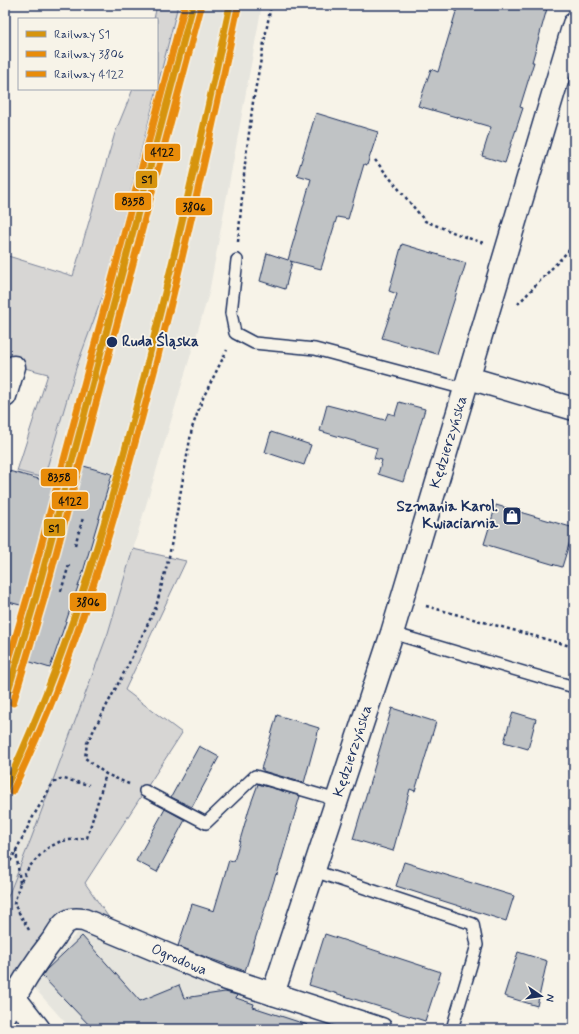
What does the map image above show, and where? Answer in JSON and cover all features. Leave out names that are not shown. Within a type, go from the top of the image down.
[{"type":"street","name":"Kędzierzyńska","points":[[273,994],[392,633],[467,383],[569,59],[574,24]]},
{"type":"street","points":[[5,396],[14,367]]},
{"type":"street","points":[[467,383],[574,409]]},
{"type":"street","name":"Ogrodowa","points":[[10,1006],[42,952],[68,921],[75,919],[84,920],[221,978],[381,1029]]},
{"type":"street","points":[[10,1006],[39,1029]]},
{"type":"lane","points":[[237,260],[231,313],[235,333],[254,344],[315,349],[467,383]]},
{"type":"lane","points":[[392,633],[574,687]]},
{"type":"lane","points":[[145,791],[206,823],[255,776],[337,800]]},
{"type":"lane","points":[[314,871],[473,924],[477,945],[452,1029]]},
{"type":"path","points":[[237,260],[245,164],[253,102],[270,5]]},
{"type":"path","points":[[375,160],[426,221],[486,244]]},
{"type":"path","points":[[515,306],[574,246]]},
{"type":"path","points":[[145,791],[106,774],[86,758],[87,743],[129,663],[156,607],[169,558],[192,428],[204,398],[235,333]]},
{"type":"path","points":[[75,544],[83,518]]},
{"type":"path","points":[[61,591],[69,565]]},
{"type":"path","points":[[423,605],[574,647]]},
{"type":"path","points":[[42,952],[14,904],[20,883],[29,868],[46,849],[61,841],[87,838],[106,774]]},
{"type":"path","points":[[5,872],[54,783],[60,779],[64,779],[89,785]]},
{"type":"path","points":[[16,850],[20,883]]},
{"type":"shaded area","points":[[157,5],[178,5],[158,84],[158,18],[154,18]]},
{"type":"shaded area","points":[[178,5],[262,5],[209,293],[108,633],[31,839],[5,904],[5,631],[44,478],[76,368],[106,287],[156,90],[158,90],[158,83]]},
{"type":"shaded area","points":[[133,90],[157,90],[106,287],[76,368],[44,478],[17,471],[48,374],[9,364],[5,374],[5,270],[8,256],[73,276],[115,133]]},
{"type":"shaded area","points":[[133,549],[186,561],[125,690],[182,733],[85,883],[118,931],[76,911],[18,979],[5,982],[5,904],[31,839],[108,633]]},
{"type":"shaded area","points":[[82,928],[158,964],[324,1029],[71,1029],[30,983]]},
{"type":"building","points":[[458,5],[548,5],[532,62],[534,62],[520,107],[523,108],[505,163],[482,156],[491,127],[418,106],[431,69],[438,72]]},
{"type":"building","points":[[316,113],[378,132],[367,165],[364,164],[348,219],[337,217],[321,269],[290,261],[292,262],[285,289],[260,281],[267,253],[288,260],[311,179],[297,175]]},
{"type":"building","points":[[402,244],[466,263],[437,354],[382,338],[397,294],[389,291]]},
{"type":"building","points":[[399,402],[425,409],[403,482],[378,474],[382,460],[374,458],[377,448],[320,431],[327,405],[385,420],[388,413],[395,415]]},
{"type":"building","points":[[271,432],[311,445],[304,465],[265,452]]},
{"type":"building","points":[[80,465],[112,474],[83,572],[50,668],[24,660],[39,610],[5,601],[5,470],[73,488]]},
{"type":"building","points":[[496,505],[574,528],[562,567],[484,544]]},
{"type":"building","points":[[392,708],[436,722],[415,791],[410,789],[393,851],[353,839]]},
{"type":"building","points":[[513,712],[536,719],[528,749],[504,742]]},
{"type":"building","points":[[277,715],[319,728],[304,783],[263,771],[263,769],[261,769]]},
{"type":"building","points":[[199,746],[219,757],[192,807],[171,797]]},
{"type":"building","points":[[258,784],[300,796],[277,875],[276,874],[245,971],[178,946],[192,904],[214,911],[229,860],[234,861]]},
{"type":"building","points":[[165,809],[185,820],[157,872],[136,861]]},
{"type":"building","points":[[404,862],[514,896],[506,921],[396,886]]},
{"type":"building","points":[[325,934],[441,972],[425,1021],[309,985]]},
{"type":"building","points":[[82,936],[140,1001],[179,985],[184,998],[225,992],[237,995],[236,998],[254,1004],[253,1007],[308,1025],[308,1029],[93,1029],[42,976],[46,970]]},
{"type":"building","points":[[518,952],[547,961],[537,1006],[504,996]]},
{"type":"rail line","name":"S1","points":[[5,701],[36,597],[193,5]]},
{"type":"rail line","name":"S1","points":[[5,789],[47,691],[77,610],[103,528],[137,403],[170,272],[230,5]]},
{"type":"rail line","name":"4122","points":[[13,703],[44,599],[201,7]]},
{"type":"rail line","name":"3806","points":[[12,792],[45,719],[70,654],[122,489],[156,364],[178,275],[238,7]]},
{"type":"transit line","name":"8358","points":[[5,673],[28,595],[185,5]]},
{"type":"place","name":"Ruda Śląska","points":[[112,342]]},
{"type":"place","name":"Szmania Karol. Kwiaciarnia","points":[[512,516]]}]
